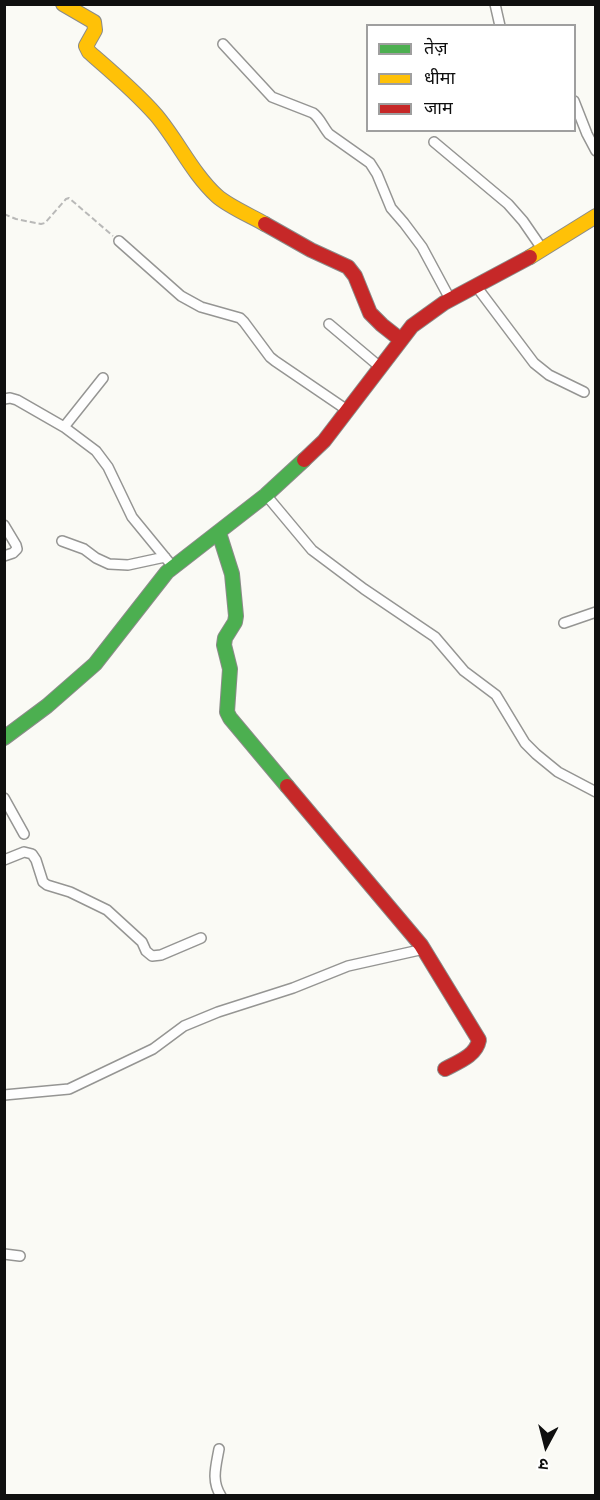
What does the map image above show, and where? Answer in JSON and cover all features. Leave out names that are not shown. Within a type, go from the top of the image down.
[{"type":"street","points":[[63,4],[94,22],[95,30],[86,46],[89,52],[141,99],[163,123],[197,175],[211,191],[224,202],[311,250],[348,267],[355,276],[370,313],[400,340]]},
{"type":"street","points":[[495,4],[500,24]]},
{"type":"street","points":[[223,45],[272,97],[313,113],[329,134],[370,163],[391,208],[422,247],[450,299]]},
{"type":"street","points":[[576,106],[596,151]]},
{"type":"street","points":[[434,142],[508,204],[543,250]]},
{"type":"street","points":[[62,541],[84,549],[109,564],[128,565],[169,562],[219,533],[266,495],[324,441],[407,331],[425,315],[450,299],[543,250],[596,216]]},
{"type":"street","points":[[119,241],[181,296],[201,307],[240,318],[270,357],[347,410]]},
{"type":"street","points":[[476,286],[534,363],[549,375],[584,392]]},
{"type":"street","points":[[329,324],[380,367]]},
{"type":"street","points":[[64,427],[103,378]]},
{"type":"street","points":[[4,399],[17,400],[64,427],[96,451],[102,458],[132,517],[169,562]]},
{"type":"street","points":[[266,495],[312,550],[364,589],[435,637],[464,670],[495,695],[525,743],[536,754],[558,772],[596,792]]},
{"type":"street","points":[[4,525],[17,549],[4,556]]},
{"type":"street","points":[[219,533],[232,574],[236,616],[224,645],[230,669],[227,712],[424,949],[479,1040],[479,1045],[474,1052],[445,1069]]},
{"type":"street","points":[[4,738],[95,664],[167,572],[169,562]]},
{"type":"street","points":[[564,622],[596,612]]},
{"type":"street","points":[[4,798],[24,834]]},
{"type":"street","points":[[4,860],[24,852],[32,854],[43,882],[107,910],[142,942],[146,951],[152,956],[161,956],[201,938]]},
{"type":"street","points":[[4,1095],[69,1089],[153,1049],[184,1026],[218,1011],[293,988],[348,966],[424,949]]},
{"type":"street","points":[[4,1254],[20,1256]]},
{"type":"street","points":[[219,1449],[214,1477],[221,1496]]},
{"type":"path","points":[[4,214],[41,224],[45,223],[69,198],[119,241]]},
{"type":"traffic: fast","points":[[4,738],[47,706],[95,664],[167,572],[266,495],[304,460]]},
{"type":"traffic: fast","points":[[219,533],[232,574],[236,616],[224,645],[230,669],[227,712],[287,786]]},
{"type":"traffic: slow","points":[[63,4],[94,22],[95,30],[86,46],[89,52],[156,115],[208,187],[227,203],[265,224]]},
{"type":"traffic: slow","points":[[530,257],[596,216]]},
{"type":"traffic: jam","points":[[265,224],[311,250],[348,267],[355,276],[370,313],[401,340]]},
{"type":"traffic: jam","points":[[304,460],[324,441],[412,326],[444,303],[530,257]]},
{"type":"traffic: jam","points":[[287,786],[421,945],[479,1040],[470,1054],[445,1069]]}]
